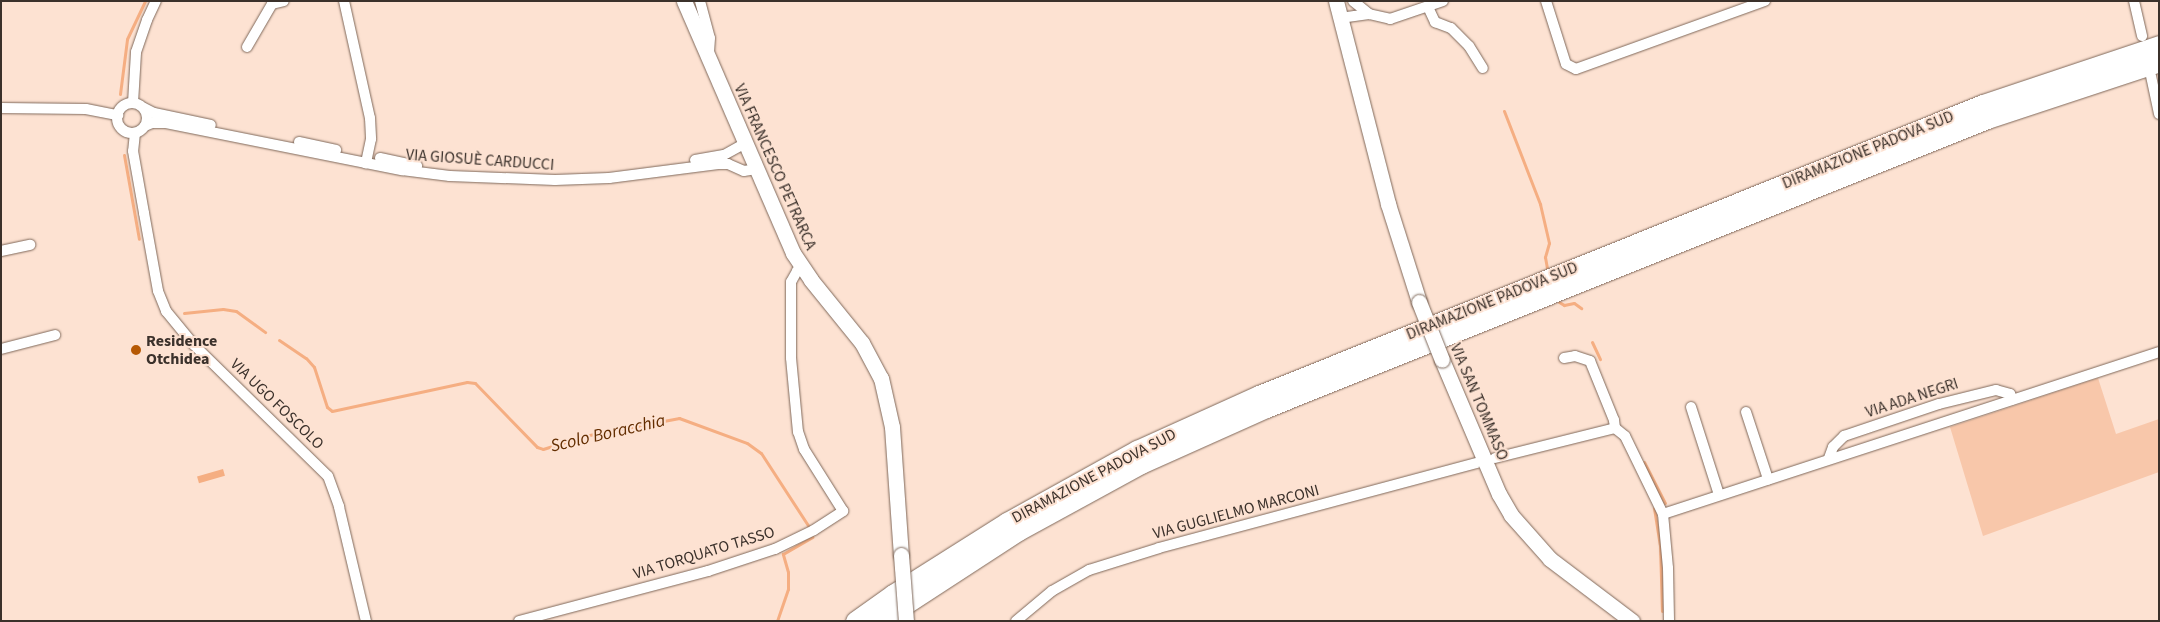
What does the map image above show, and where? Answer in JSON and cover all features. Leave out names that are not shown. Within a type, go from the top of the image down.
[{"type":"highway","name":"DIRAMAZIONE PADOVA SUD","points":[[855,621],[893,594],[1007,522],[1137,450],[1260,394],[1983,104],[2159,45]]},
{"type":"highway","name":"DIRAMAZIONE PADOVA SUD","points":[[880,621],[1018,531],[1141,464],[1266,408],[1987,120],[2155,69]]},
{"type":"street","points":[[133,103],[136,52],[156,1]]},
{"type":"street","points":[[247,47],[272,4],[284,1]]},
{"type":"street","points":[[344,1],[370,118],[371,139],[367,159]]},
{"type":"street","name":"VIA FRANCESCO PETRARCA","points":[[684,1],[786,238],[801,268],[862,343],[881,378],[892,427],[906,621]]},
{"type":"street","name":"VIA FRANCESCO PETRARCA","points":[[700,1],[710,38],[710,62]]},
{"type":"street","name":"VIA SAN TOMMASO","points":[[1336,1],[1388,204],[1419,302],[1499,494],[1511,515],[1550,559],[1632,621]]},
{"type":"street","points":[[1353,1],[1368,14]]},
{"type":"street","points":[[1340,18],[1368,14],[1390,19],[1444,1]]},
{"type":"street","points":[[1546,1],[1566,64],[1576,69],[1765,1]]},
{"type":"street","points":[[2134,1],[2142,36]]},
{"type":"street","points":[[1428,7],[1434,22],[1451,28],[1469,46],[1483,68]]},
{"type":"street","points":[[2155,69],[2159,114]]},
{"type":"street","points":[[133,103],[144,108],[147,117],[145,126],[134,132],[122,128],[118,114],[125,104],[133,103]]},
{"type":"street","points":[[1,108],[86,109],[118,114]]},
{"type":"street","name":"VIA GIOSUÈ CARDUCCI","points":[[144,108],[154,113],[450,176],[521,181],[609,178],[718,164],[728,164],[744,171],[756,169]]},
{"type":"street","name":"VIA GIOSUÈ CARDUCCI","points":[[145,126],[152,123],[166,123],[367,159],[440,170],[484,174],[567,175],[724,155],[746,143]]},
{"type":"street","name":"VIA UGO FOSCOLO","points":[[134,132],[133,151],[144,213],[158,291],[166,311],[194,345],[328,476],[339,507],[366,621]]},
{"type":"street","points":[[1,251],[30,245]]},
{"type":"street","name":"VIA TORQUATO TASSO","points":[[519,621],[708,571],[775,549],[814,530],[843,511],[804,448],[798,432],[791,358],[791,282],[797,271],[801,268]]},
{"type":"street","points":[[1,349],[55,335]]},
{"type":"street","name":"VIA ADA NEGRI","points":[[1663,514],[1829,458],[2159,352]]},
{"type":"street","points":[[1564,358],[1575,356],[1590,361],[1614,420],[1615,428]]},
{"type":"street","name":"VIA ADA NEGRI","points":[[1829,458],[1832,447],[1844,436],[1939,404],[1996,390],[2010,394],[2012,400]]},
{"type":"street","points":[[1691,407],[1719,495]]},
{"type":"street","points":[[1746,412],[1768,478]]},
{"type":"street","points":[[1495,458],[1615,428],[1620,431],[1628,442],[1663,514],[1668,568],[1669,621]]},
{"type":"street","name":"VIA GUGLIELMO MARCONI","points":[[1016,621],[1052,591],[1089,570],[1159,548],[1477,463]]},
{"type":"shaded area","points":[[2098,378],[2116,434],[2159,419],[2159,472],[1983,536],[1950,427]]},
{"type":"shaded area","points":[[223,469],[225,476],[199,483],[197,476]]},
{"type":"waterway","name":"Scolo Boracchia","points":[[120,94],[127,39],[145,1]]},
{"type":"waterway","points":[[1504,111],[1540,204],[1549,243],[1545,257],[1547,268]]},
{"type":"waterway","name":"Scolo Boracchia","points":[[124,155],[139,239]]},
{"type":"waterway","points":[[1559,302],[1564,305],[1574,303],[1581,308]]},
{"type":"waterway","name":"Scolo Boracchia","points":[[184,313],[223,309],[236,311],[265,332]]},
{"type":"waterway","name":"Scolo Boracchia","points":[[279,340],[306,358],[314,367],[327,407],[332,411],[467,382],[475,383],[537,447],[543,449],[584,436],[679,418],[747,443],[761,453],[809,527]]},
{"type":"waterway","points":[[1592,342],[1600,359]]},
{"type":"waterway","points":[[1644,462],[1665,503]]},
{"type":"waterway","points":[[1654,508],[1660,545],[1662,611]]},
{"type":"waterway","name":"Scolo Boracchia","points":[[777,621],[788,589],[788,572],[783,554],[813,537]]},
{"type":"place","name":"Residence Otchidea","points":[[136,350]]}]
